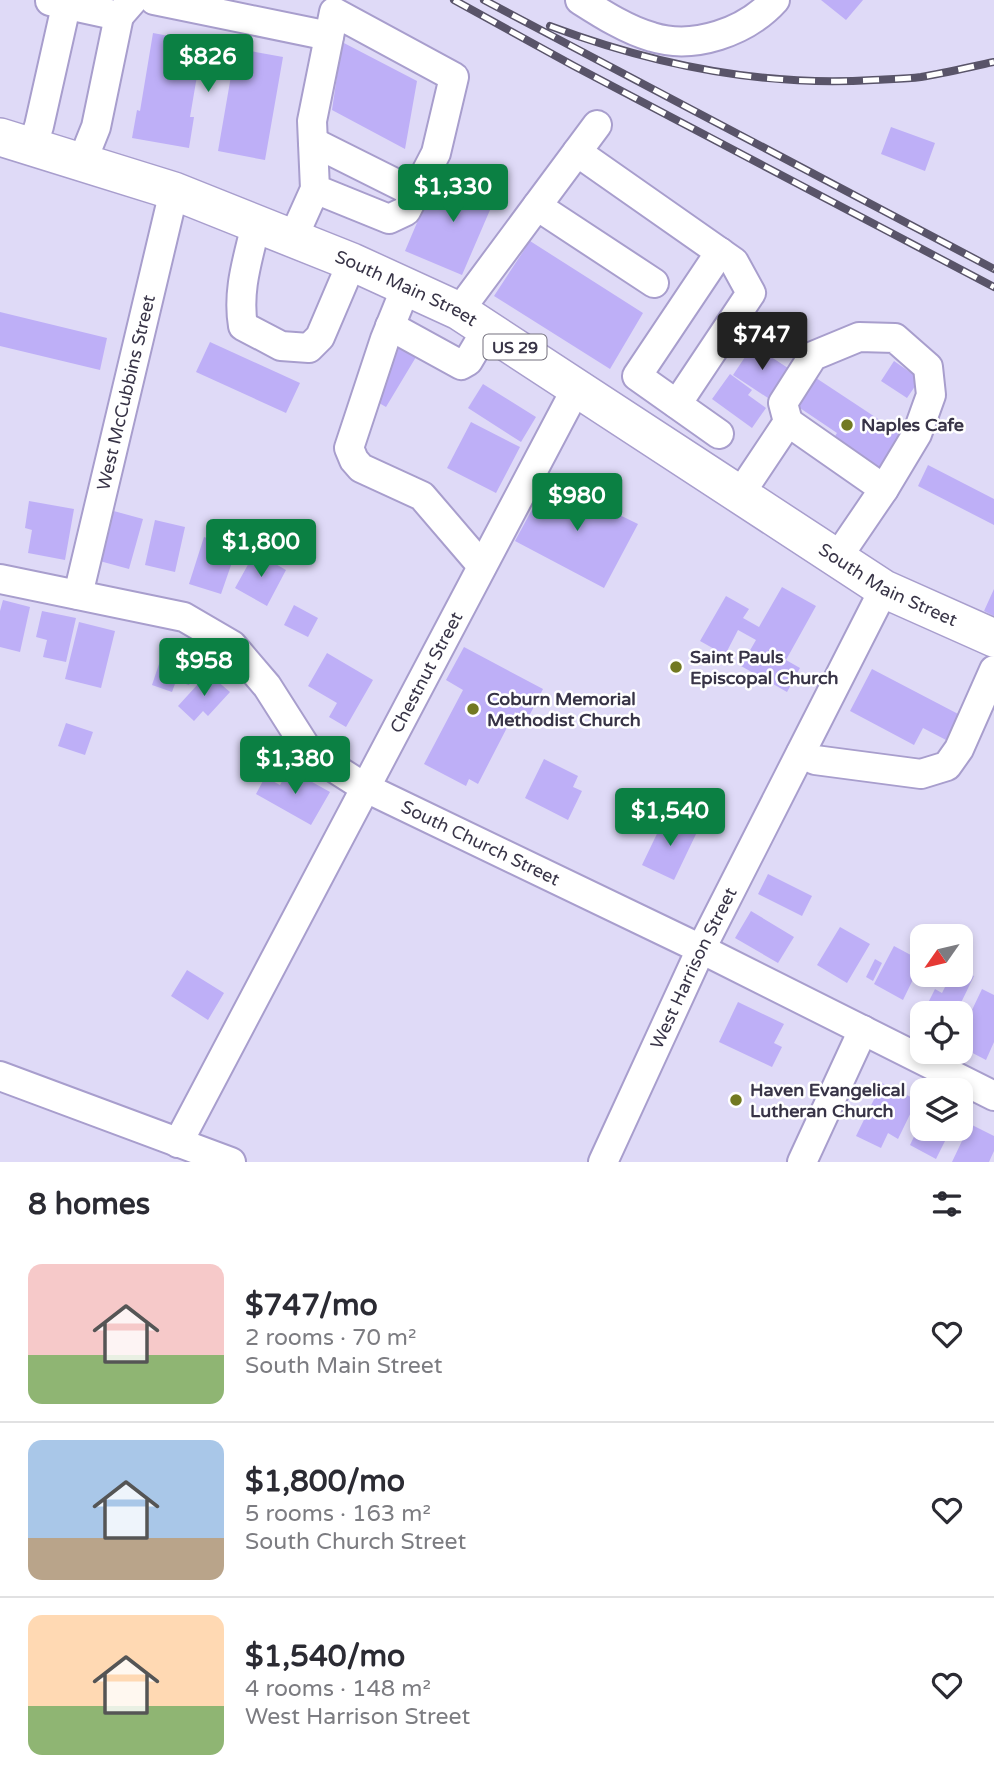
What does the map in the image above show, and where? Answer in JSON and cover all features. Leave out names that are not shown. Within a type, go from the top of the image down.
[{"type":"main road","name":"South Main Street","points":[[16,142],[174,191],[352,262],[473,320],[884,589],[994,638]]},
{"type":"street","points":[[154,0],[329,16],[454,78],[436,153],[406,211],[388,219],[315,189]]},
{"type":"street","points":[[580,0],[652,38],[689,41],[736,29],[768,8],[775,0]]},
{"type":"street","points":[[16,142],[39,126],[56,3],[126,8],[96,127],[82,162]]},
{"type":"street","points":[[293,239],[315,189],[312,121],[329,16]]},
{"type":"street","points":[[390,326],[461,365],[468,361],[473,320],[537,206],[597,125]]},
{"type":"street","points":[[313,142],[415,193]]},
{"type":"street","points":[[577,152],[734,262],[751,293],[698,419],[676,452]]},
{"type":"street","name":"West McCubbins Street","points":[[78,595],[174,191]]},
{"type":"street","points":[[537,206],[654,283]]},
{"type":"street","points":[[256,224],[240,290],[239,307],[243,326],[281,346],[309,348],[320,337],[352,262]]},
{"type":"street","points":[[698,419],[636,376],[720,252]]},
{"type":"street","points":[[406,287],[349,448],[361,468],[422,496],[482,566]]},
{"type":"street","points":[[837,558],[884,489],[918,433],[932,396],[928,367],[895,338],[859,337],[813,356],[783,402],[788,422],[884,489]]},
{"type":"street","name":"Chestnut Street","points":[[178,1143],[578,387]]},
{"type":"street","points":[[740,495],[788,422]]},
{"type":"street","name":"South Church Street","points":[[0,579],[184,617],[232,645],[267,686],[309,752],[364,787],[702,949],[994,1096]]},
{"type":"street","name":"West Harrison Street","points":[[603,1162],[702,949],[884,589]]},
{"type":"street","points":[[801,753],[833,764],[921,774],[947,766],[959,749],[994,670]]},
{"type":"street","points":[[802,1162],[863,1030]]},
{"type":"street","points":[[0,1076],[230,1162]]},
{"type":"building","points":[[821,0],[863,0],[846,20]]},
{"type":"building","points":[[153,33],[283,57],[265,160],[218,151],[231,76],[198,70],[190,117],[194,117],[189,148],[132,138],[137,110],[140,111]]},
{"type":"building","points":[[342,42],[417,81],[405,149],[332,110]]},
{"type":"building","points":[[891,127],[935,143],[925,171],[881,154]]},
{"type":"building","points":[[458,171],[499,189],[462,275],[405,251],[427,199],[443,206]]},
{"type":"building","points":[[530,241],[643,313],[610,369],[494,296]]},
{"type":"building","points":[[0,312],[107,338],[100,370],[0,346]]},
{"type":"building","points":[[400,340],[419,352],[386,407],[367,396]]},
{"type":"building","points":[[210,342],[300,383],[286,413],[196,372]]},
{"type":"building","points":[[753,345],[791,370],[771,400],[733,375]]},
{"type":"building","points":[[894,361],[920,379],[907,398],[881,381]]},
{"type":"building","points":[[730,374],[752,390],[748,395],[766,408],[752,428],[712,399]]},
{"type":"building","points":[[810,374],[910,440],[887,474],[833,439],[837,433],[791,402]]},
{"type":"building","points":[[483,384],[536,417],[521,442],[468,408]]},
{"type":"building","points":[[471,422],[520,447],[496,493],[447,468]]},
{"type":"building","points":[[928,465],[994,499],[994,525],[918,486]]},
{"type":"building","points":[[548,480],[638,524],[604,588],[515,541]]},
{"type":"building","points":[[29,501],[74,509],[65,560],[28,553],[32,530],[25,528]]},
{"type":"building","points":[[110,510],[143,519],[129,569],[96,560]]},
{"type":"building","points":[[155,520],[185,527],[175,572],[145,565]]},
{"type":"building","points":[[204,537],[237,548],[221,594],[189,584]]},
{"type":"building","points":[[255,552],[286,570],[267,606],[235,588]]},
{"type":"building","points":[[782,587],[816,606],[786,660],[800,668],[787,692],[741,666],[756,640],[738,630],[725,655],[700,641],[726,596],[749,609],[743,618],[759,627]]},
{"type":"building","points":[[994,589],[994,616],[984,611]]},
{"type":"building","points":[[3,600],[30,607],[20,652],[0,647],[0,611]]},
{"type":"building","points":[[294,605],[318,618],[308,637],[284,625]]},
{"type":"building","points":[[42,611],[76,618],[66,662],[43,657],[47,640],[36,637]]},
{"type":"building","points":[[79,622],[115,631],[101,688],[65,679]]},
{"type":"building","points":[[165,646],[199,657],[189,685],[176,681],[172,692],[152,685]]},
{"type":"building","points":[[464,647],[543,689],[528,718],[515,712],[478,784],[469,779],[466,786],[424,764],[463,690],[446,680]]},
{"type":"building","points":[[327,653],[373,680],[346,727],[329,717],[337,703],[308,686]]},
{"type":"building","points":[[872,669],[962,716],[948,741],[923,728],[914,745],[850,711]]},
{"type":"building","points":[[208,673],[230,692],[208,716],[203,711],[194,721],[178,706]]},
{"type":"building","points":[[66,723],[93,732],[85,755],[58,746]]},
{"type":"building","points":[[544,759],[578,776],[573,787],[582,791],[568,820],[525,798]]},
{"type":"building","points":[[289,769],[330,792],[311,825],[256,794],[265,777],[280,785]]},
{"type":"building","points":[[665,817],[697,832],[674,880],[642,865]]},
{"type":"building","points":[[768,874],[812,896],[802,916],[758,894]]},
{"type":"building","points":[[751,911],[794,937],[778,963],[735,938]]},
{"type":"building","points":[[840,927],[870,944],[847,983],[817,965]]},
{"type":"building","points":[[894,946],[910,955],[910,986],[903,1000],[874,984]]},
{"type":"building","points":[[875,959],[882,963],[873,981],[866,977]]},
{"type":"building","points":[[187,970],[224,993],[208,1020],[171,996]]},
{"type":"building","points":[[945,987],[969,987],[962,1001],[929,1001],[935,989],[942,993]]},
{"type":"building","points":[[982,989],[994,995],[994,1042],[986,1060],[973,1053],[973,1008]]},
{"type":"building","points":[[738,1002],[784,1024],[774,1043],[782,1047],[772,1067],[719,1042]]},
{"type":"building","points":[[882,1083],[910,1097],[910,1114],[898,1139],[888,1133],[881,1148],[856,1136]]},
{"type":"building","points":[[973,1126],[994,1136],[994,1151],[989,1162],[952,1162],[962,1141],[973,1141]]},
{"type":"building","points":[[912,1141],[945,1141],[936,1159],[910,1145]]},
{"type":"railway","points":[[454,0],[994,287]]},
{"type":"railway","points":[[484,0],[994,269]]},
{"type":"railway","points":[[550,26],[668,62],[790,80],[915,78],[994,62]]},
{"type":"place","name":"Naples Cafe","points":[[847,425]]},
{"type":"place","name":"Saint Pauls Episcopal Church","points":[[676,667]]},
{"type":"place","name":"Coburn Memorial Methodist Church","points":[[473,709]]},
{"type":"place","name":"Haven Evangelical Lutheran Church","points":[[736,1100]]}]
